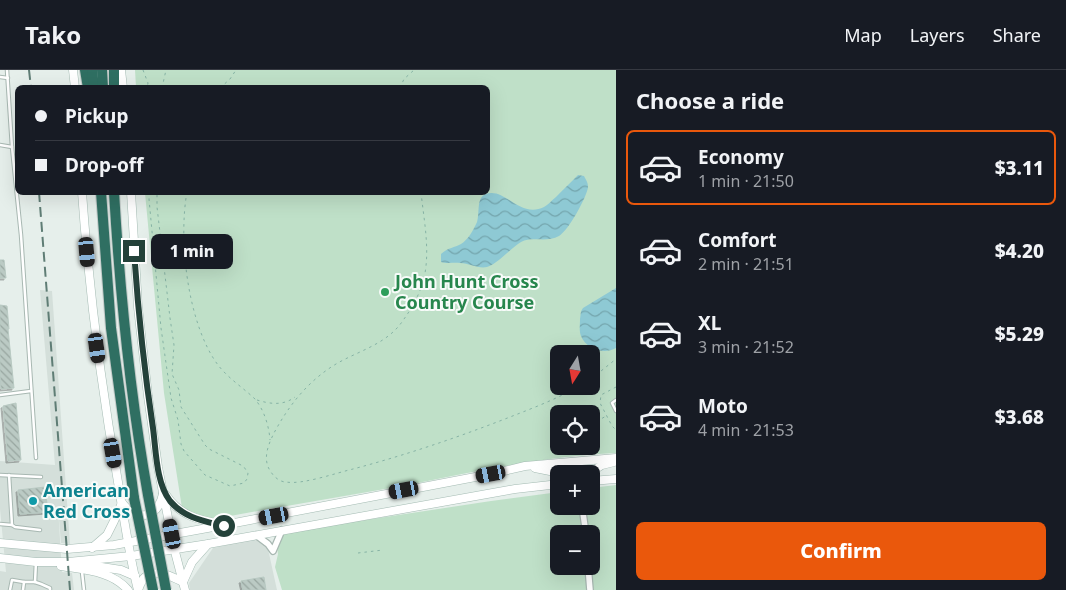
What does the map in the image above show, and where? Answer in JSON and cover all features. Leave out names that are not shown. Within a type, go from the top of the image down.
[{"type":"highway","points":[[85,70],[88,85]]},
{"type":"highway","points":[[92,70],[94,85]]},
{"type":"highway","points":[[102,70],[103,85]]},
{"type":"highway","points":[[114,70],[114,85]]},
{"type":"highway","points":[[101,195],[111,328],[134,498],[153,590]]},
{"type":"highway","points":[[114,195],[130,378],[141,459],[166,590]]},
{"type":"main road","points":[[73,70],[75,85]]},
{"type":"main road","points":[[121,70],[123,85]]},
{"type":"main road","points":[[82,195],[97,348],[107,420],[138,590]]},
{"type":"main road","points":[[131,195],[138,307],[148,396],[158,467],[174,548],[184,586]]},
{"type":"main road","points":[[0,543],[67,549],[92,548],[224,526],[525,466],[616,460]]},
{"type":"main road","points":[[600,466],[616,460]]},
{"type":"main road","points":[[525,466],[550,471]]},
{"type":"main road","points":[[600,480],[616,479]]},
{"type":"main road","points":[[36,562],[68,562],[131,556],[515,489],[550,485]]},
{"type":"main road","points":[[122,502],[134,514],[147,514],[154,512],[158,507],[164,490]]},
{"type":"main road","points":[[164,490],[171,502],[182,512],[193,518],[224,526]]},
{"type":"main road","points":[[92,548],[107,535],[122,502]]},
{"type":"main road","points":[[184,586],[192,562],[208,544]]},
{"type":"main road","points":[[0,558],[95,572],[112,577],[128,590]]},
{"type":"main road","points":[[68,562],[121,570],[135,576]]},
{"type":"main road","points":[[138,590],[146,576],[156,573],[172,577],[184,586]]},
{"type":"street","points":[[256,535],[268,544],[273,551],[282,530]]},
{"type":"street","points":[[589,575],[590,590]]},
{"type":"lane","points":[[7,70],[15,176]]},
{"type":"lane","points":[[0,77],[8,78]]},
{"type":"lane","points":[[0,145],[12,147]]},
{"type":"lane","points":[[17,195],[36,458]]},
{"type":"lane","points":[[0,395],[31,391]]},
{"type":"lane","points":[[616,400],[612,403],[616,411]]},
{"type":"lane","points":[[0,475],[41,477]]},
{"type":"lane","points":[[9,475],[12,525]]},
{"type":"lane","points":[[0,524],[12,525],[15,528],[40,530]]},
{"type":"lane","points":[[34,582],[36,562]]},
{"type":"lane","points":[[81,569],[84,590]]},
{"type":"lane","points":[[10,590],[12,580],[34,582],[45,585],[50,590]]},
{"type":"lane","points":[[23,590],[24,582]]},
{"type":"path","points":[[143,70],[148,85]]},
{"type":"path","points":[[163,85],[166,70]]},
{"type":"path","points":[[223,85],[236,70]]},
{"type":"path","points":[[401,85],[404,79],[414,70]]},
{"type":"path","points":[[150,195],[161,328],[171,398],[178,420],[181,444],[184,451],[205,474],[230,486],[244,483],[248,472],[244,467],[209,449],[205,445],[182,407],[179,390],[172,374],[174,345],[157,195]]},
{"type":"path","points":[[187,195],[184,217],[184,248],[196,319],[205,342],[218,364],[231,379],[255,399],[268,425],[270,441]]},
{"type":"path","points":[[255,399],[272,404],[282,404],[290,401],[335,365],[386,338],[403,321],[413,305],[423,282],[427,258],[421,195]]},
{"type":"path","points":[[600,372],[616,359]]},
{"type":"path","points":[[616,387],[601,395],[600,403],[616,430]]},
{"type":"path","points":[[298,395],[285,412],[270,441],[266,461],[270,472],[281,481],[286,482],[301,481],[372,464],[429,446],[492,424],[559,395]]},
{"type":"path","points":[[600,419],[607,416]]},
{"type":"path","points":[[358,554],[383,550]]},
{"type":"shaded area","points":[[40,290],[52,291],[70,544],[61,543],[58,507],[62,572],[72,573],[74,590],[0,590],[0,571],[6,572],[0,509],[0,461],[55,465]]},
{"type":"shaded area","points":[[254,539],[263,541],[268,549],[277,590],[190,590],[189,583],[213,548]]},
{"type":"green space","name":"John Hunt Cross Country Course","points":[[135,70],[616,70],[616,453],[600,454],[600,405],[550,405],[550,455],[589,455],[509,465],[215,519],[207,519],[182,508],[164,393],[145,195],[490,195],[490,85],[136,85]]},
{"type":"green space","points":[[616,485],[616,590],[282,590],[275,567],[279,539],[284,534],[550,493],[550,515],[600,515],[600,487]]},
{"type":"water","points":[[578,175],[584,176],[588,185],[587,192],[572,221],[559,236],[550,239],[525,240],[491,266],[487,267],[441,262],[441,254],[461,244],[470,234],[477,222],[481,198],[484,195],[493,193],[500,195],[527,209],[535,210],[544,207]]},
{"type":"water","points":[[616,288],[616,348],[600,351],[600,345],[588,345],[583,341],[580,332],[580,319],[583,308]]},
{"type":"building","points":[[0,260],[4,260],[6,278],[0,278]]},
{"type":"building","points":[[0,305],[7,306],[14,388],[1,389]]},
{"type":"building","points":[[16,403],[21,460],[8,461],[3,406]]},
{"type":"building","name":"American Red Cross","points":[[45,487],[48,512],[20,514],[18,490]]},
{"type":"building","points":[[264,577],[266,590],[243,590],[241,581]]},
{"type":"railway","points":[[29,70],[31,85]]},
{"type":"railway","points":[[39,195],[70,590]]},
{"type":"place","name":"John Hunt Cross Country Course","points":[[385,292]]},
{"type":"place","name":"American Red Cross","points":[[33,501]]},
{"type":"route","points":[[134,251],[148,396],[158,467],[164,490],[171,502],[182,512],[193,518],[224,526]]}]
